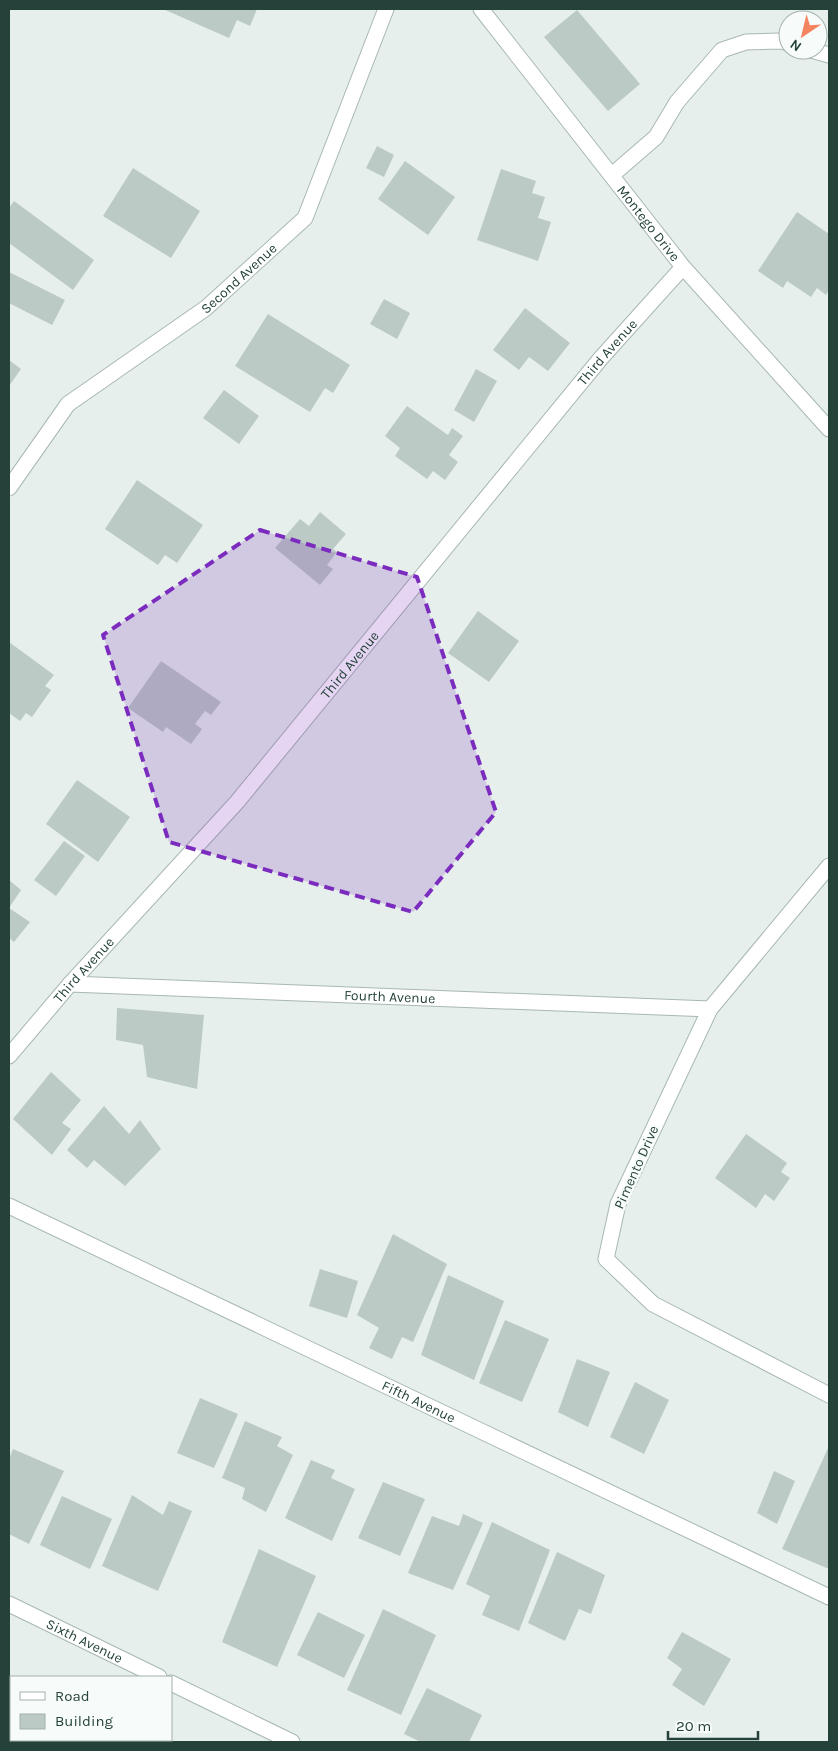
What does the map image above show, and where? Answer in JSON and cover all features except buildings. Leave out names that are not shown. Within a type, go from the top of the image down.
[{"type":"street","name":"Second Avenue","points":[[9,488],[68,404],[206,308],[305,218],[386,9]]},
{"type":"street","name":"Montego Drive","points":[[481,9],[683,267],[829,429]]},
{"type":"street","points":[[612,175],[656,137],[677,102],[722,50],[746,42],[778,41]]},
{"type":"street","name":"Third Avenue","points":[[9,1056],[70,984],[238,802],[601,358],[683,267]]},
{"type":"street","name":"Pimento Drive","points":[[829,866],[710,1009],[618,1204],[606,1259],[653,1304],[829,1394]]},
{"type":"street","name":"Fourth Avenue","points":[[70,984],[710,1009]]},
{"type":"street","name":"Fifth Avenue","points":[[9,1206],[829,1597]]},
{"type":"street","name":"Sixth Avenue","points":[[9,1604],[157,1676]]},
{"type":"street","points":[[172,1683],[292,1742]]},
{"type":"highlighted area","points":[[260,530],[417,577],[496,812],[413,912],[169,842],[103,635]]}]
